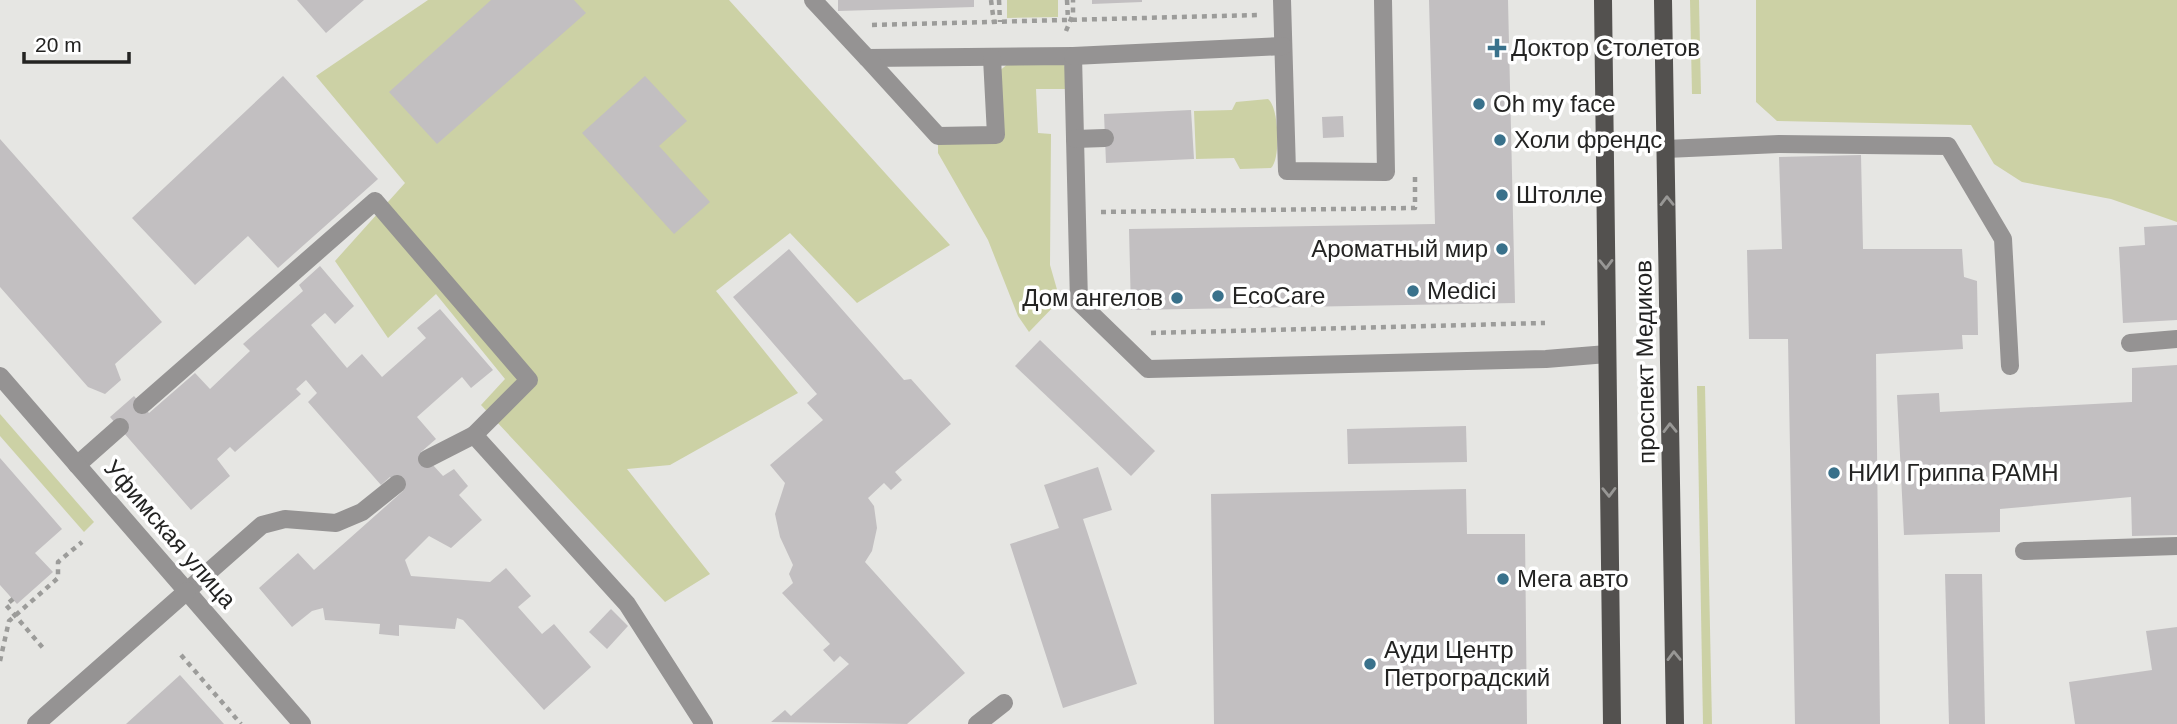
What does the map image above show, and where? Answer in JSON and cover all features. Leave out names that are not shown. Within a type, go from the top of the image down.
[{"type":"main road","name":"проспект Медиков","points":[[1603,0],[1612,724]]},
{"type":"main road","name":"проспект Медиков","points":[[1663,0],[1675,724]]},
{"type":"street","points":[[813,0],[938,136],[996,135],[992,58]]},
{"type":"street","points":[[1282,0],[1287,171],[1387,172],[1383,0]]},
{"type":"street","points":[[867,58],[1073,56],[1283,46]]},
{"type":"street","points":[[1073,56],[1079,302],[1148,369],[1546,359],[1607,354]]},
{"type":"street","points":[[1075,139],[1105,138]]},
{"type":"street","points":[[1666,149],[1779,144],[1948,146],[2003,239],[2010,366]]},
{"type":"street","points":[[142,405],[375,201],[529,380],[474,435],[427,459]]},
{"type":"street","points":[[2130,342],[2177,339]]},
{"type":"street","name":"Уфимская улица","points":[[0,376],[302,724]]},
{"type":"street","points":[[77,465],[120,427]]},
{"type":"street","points":[[474,435],[626,604],[704,724]]},
{"type":"street","points":[[44,722],[262,526],[285,519],[335,523],[362,512],[397,484]]},
{"type":"street","points":[[2024,551],[2177,546]]},
{"type":"street","points":[[977,724],[1004,703]]},
{"type":"path","points":[[999,0],[1000,22]]},
{"type":"path","points":[[1067,0],[1068,20]]},
{"type":"path","points":[[858,26],[1258,16],[1258,8]]},
{"type":"path","points":[[1147,333],[1545,323]]},
{"type":"path","points":[[0,661],[9,621],[58,578],[58,562],[82,542]]},
{"type":"path","points":[[13,599],[6,605],[43,648]]},
{"type":"path","points":[[181,655],[241,724]]},
{"type":"green space","points":[[428,0],[729,0],[950,245],[857,303],[790,233],[716,291],[798,393],[670,465],[627,469],[710,574],[665,602],[481,405],[505,379],[436,294],[388,338],[335,261],[405,183],[316,76]]},
{"type":"green space","points":[[1007,0],[1058,0],[1058,17],[1007,18]]},
{"type":"green space","points":[[1690,0],[1699,0],[1701,94],[1692,94]]},
{"type":"green space","points":[[1756,0],[2177,0],[2177,222],[2111,199],[2022,182],[1994,164],[1971,125],[1777,121],[1756,102]]},
{"type":"green space","points":[[1009,63],[1064,64],[1071,89],[1036,89],[1038,133],[1051,134],[1050,265],[1060,300],[1029,332],[1018,316],[988,240],[938,153],[938,139],[999,137],[998,72]]},
{"type":"green space","points":[[1268,99],[1275,112],[1277,133],[1276,155],[1271,168],[1240,169],[1234,158],[1196,159],[1194,111],[1232,110],[1236,102]]},
{"type":"green space","points":[[1697,386],[1705,386],[1712,724],[1703,724]]},
{"type":"green space","points":[[0,414],[94,522],[84,532],[0,436]]},
{"type":"building","points":[[297,0],[364,0],[326,33]]},
{"type":"building","points":[[491,0],[574,0],[586,13],[437,144],[389,92]]},
{"type":"building","points":[[838,0],[974,0],[974,7],[838,11]]},
{"type":"building","points":[[1092,0],[1142,0],[1142,2],[1092,4]]},
{"type":"building","points":[[1429,0],[1508,0],[1515,303],[1131,310],[1129,229],[1435,224]]},
{"type":"building","points":[[283,76],[378,179],[278,268],[248,236],[195,285],[132,218]]},
{"type":"building","points":[[645,76],[687,121],[659,146],[710,202],[674,234],[582,133]]},
{"type":"building","points":[[1191,110],[1194,159],[1106,163],[1104,114]]},
{"type":"building","points":[[1343,116],[1344,137],[1323,138],[1322,117]]},
{"type":"building","points":[[0,139],[162,322],[115,364],[121,380],[105,394],[88,387],[0,287]]},
{"type":"building","name":"НИИ Гриппа РАМН","points":[[1861,155],[1863,249],[1962,249],[1964,277],[1977,281],[1978,335],[1962,335],[1963,349],[1876,354],[1880,724],[1795,724],[1788,339],[1749,339],[1747,250],[1782,249],[1779,157]]},
{"type":"building","points":[[2177,225],[2177,320],[2123,323],[2119,247],[2145,245],[2144,227]]},
{"type":"building","points":[[789,249],[904,380],[911,379],[951,424],[895,472],[902,480],[891,490],[884,483],[868,498],[874,506],[877,528],[872,551],[865,562],[965,673],[907,724],[771,722],[785,710],[791,716],[849,664],[840,656],[834,662],[823,650],[830,644],[782,593],[793,583],[789,574],[793,565],[780,537],[775,514],[785,483],[770,465],[823,420],[807,403],[817,394],[733,297]]},
{"type":"building","points":[[320,266],[354,306],[335,324],[325,313],[311,325],[347,368],[362,354],[382,377],[426,338],[417,328],[440,309],[493,370],[471,388],[462,377],[417,417],[436,439],[421,452],[443,476],[454,469],[468,486],[459,495],[482,520],[451,548],[429,536],[405,560],[411,576],[490,582],[506,568],[531,596],[518,607],[542,634],[554,624],[591,667],[544,710],[463,620],[457,618],[455,629],[399,625],[399,636],[379,634],[380,624],[325,620],[323,608],[312,611],[292,627],[259,588],[298,553],[314,570],[403,491],[390,477],[381,485],[308,402],[317,393],[306,380],[296,389],[301,394],[235,452],[230,447],[217,459],[230,476],[191,510],[110,417],[134,396],[149,413],[195,373],[210,389],[250,351],[243,344],[303,291],[299,285]]},
{"type":"building","points":[[1040,340],[1155,451],[1131,476],[1015,366]]},
{"type":"building","points":[[2177,365],[2177,535],[2132,536],[2131,497],[2000,509],[2000,532],[1904,535],[1897,395],[1939,393],[1940,412],[2132,402],[2132,368]]},
{"type":"building","points":[[1466,426],[1467,462],[1348,464],[1347,429]]},
{"type":"building","points":[[0,458],[62,529],[35,553],[53,572],[17,604],[0,585]]},
{"type":"building","points":[[1098,467],[1112,510],[1083,519],[1137,684],[1063,708],[1010,544],[1059,528],[1044,485]]},
{"type":"building","name":"Ауди Центр Петроградский","points":[[1466,489],[1467,534],[1525,534],[1527,724],[1214,724],[1211,494]]},
{"type":"building","points":[[1945,574],[1982,574],[1985,724],[1949,724]]},
{"type":"building","points":[[611,609],[628,626],[607,649],[589,632]]},
{"type":"building","points":[[2177,627],[2177,724],[2075,724],[2069,682],[2152,670],[2146,631]]},
{"type":"building","points":[[180,675],[224,724],[126,724]]},
{"type":"place","name":"Доктор Столетов","points":[[1497,48]]},
{"type":"place","name":"Oh my face","points":[[1479,104]]},
{"type":"place","name":"Холи френдс","points":[[1500,140]]},
{"type":"place","name":"Штолле","points":[[1502,195]]},
{"type":"place","name":"Ароматный мир","points":[[1502,249]]},
{"type":"place","name":"Medici","points":[[1413,291]]},
{"type":"place","name":"EcoCare","points":[[1218,296]]},
{"type":"place","name":"Дом ангелов","points":[[1177,298]]},
{"type":"place","name":"НИИ Гриппа РАМН","points":[[1834,473]]},
{"type":"place","name":"Мега авто","points":[[1503,579]]},
{"type":"place","name":"Ауди Центр Петроградский","points":[[1370,664]]}]
